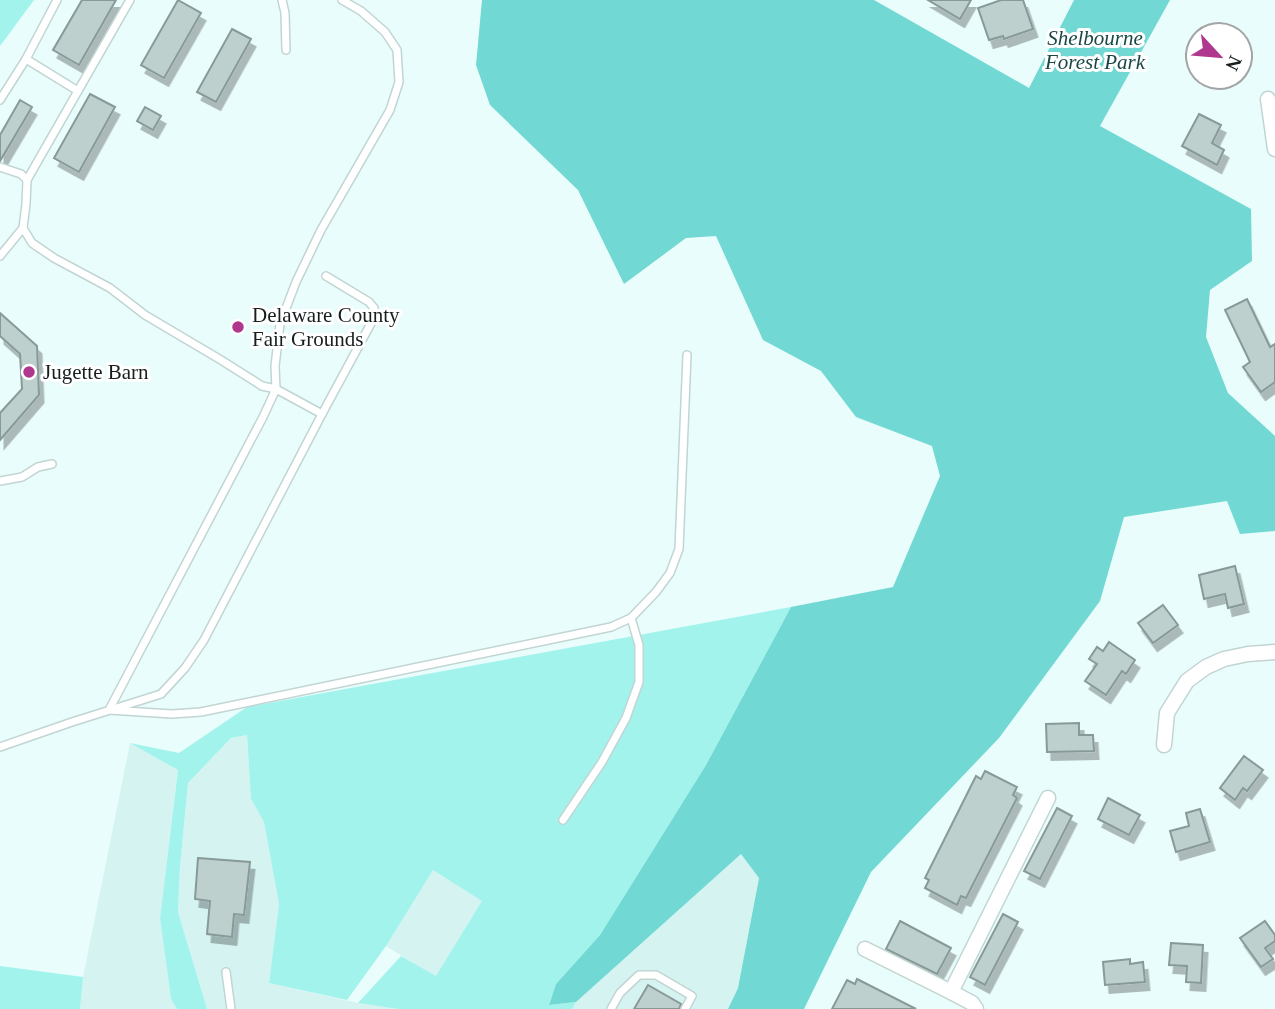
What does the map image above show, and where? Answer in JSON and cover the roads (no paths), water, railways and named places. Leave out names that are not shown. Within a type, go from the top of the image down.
[{"type":"street","points":[[1268,99],[1275,149]]},
{"type":"street","points":[[1164,746],[1167,713],[1187,681],[1206,667],[1224,659],[1275,652]]},
{"type":"street","points":[[951,992],[1048,798]]},
{"type":"street","points":[[865,948],[972,1003],[976,1009]]},
{"type":"lane","points":[[0,100],[26,59],[57,0]]},
{"type":"lane","points":[[0,256],[23,228],[27,180],[130,0]]},
{"type":"lane","points":[[282,0],[286,50]]},
{"type":"lane","points":[[109,710],[264,418],[276,389],[275,366],[281,324],[296,282],[321,230],[390,110],[399,82],[397,50],[385,32],[361,11],[342,0]]},
{"type":"lane","points":[[26,59],[78,91]]},
{"type":"lane","points":[[0,167],[21,174],[27,180]]},
{"type":"lane","points":[[23,228],[32,243],[110,288],[145,315],[262,386],[276,389],[321,414]]},
{"type":"lane","points":[[0,747],[161,694],[185,668],[204,640],[375,316],[374,308],[369,302],[326,276]]},
{"type":"lane","points":[[109,710],[201,712],[611,627],[631,618],[670,573],[679,548],[687,355]]},
{"type":"lane","points":[[0,481],[22,477],[38,467],[52,464]]},
{"type":"lane","points":[[563,820],[602,762],[626,718],[639,682],[639,645],[631,618]]},
{"type":"lane","points":[[226,972],[232,1009]]},
{"type":"lane","points":[[611,1009],[621,993],[639,975],[656,975],[692,996],[685,1009]]},
{"type":"place","name":"Delaware County Fair Grounds","points":[[238,327]]},
{"type":"place","name":"Jugette Barn","points":[[29,372]]},
{"type":"park label","name":"Shelbourne Forest Park","points":[[1095,50]]}]
